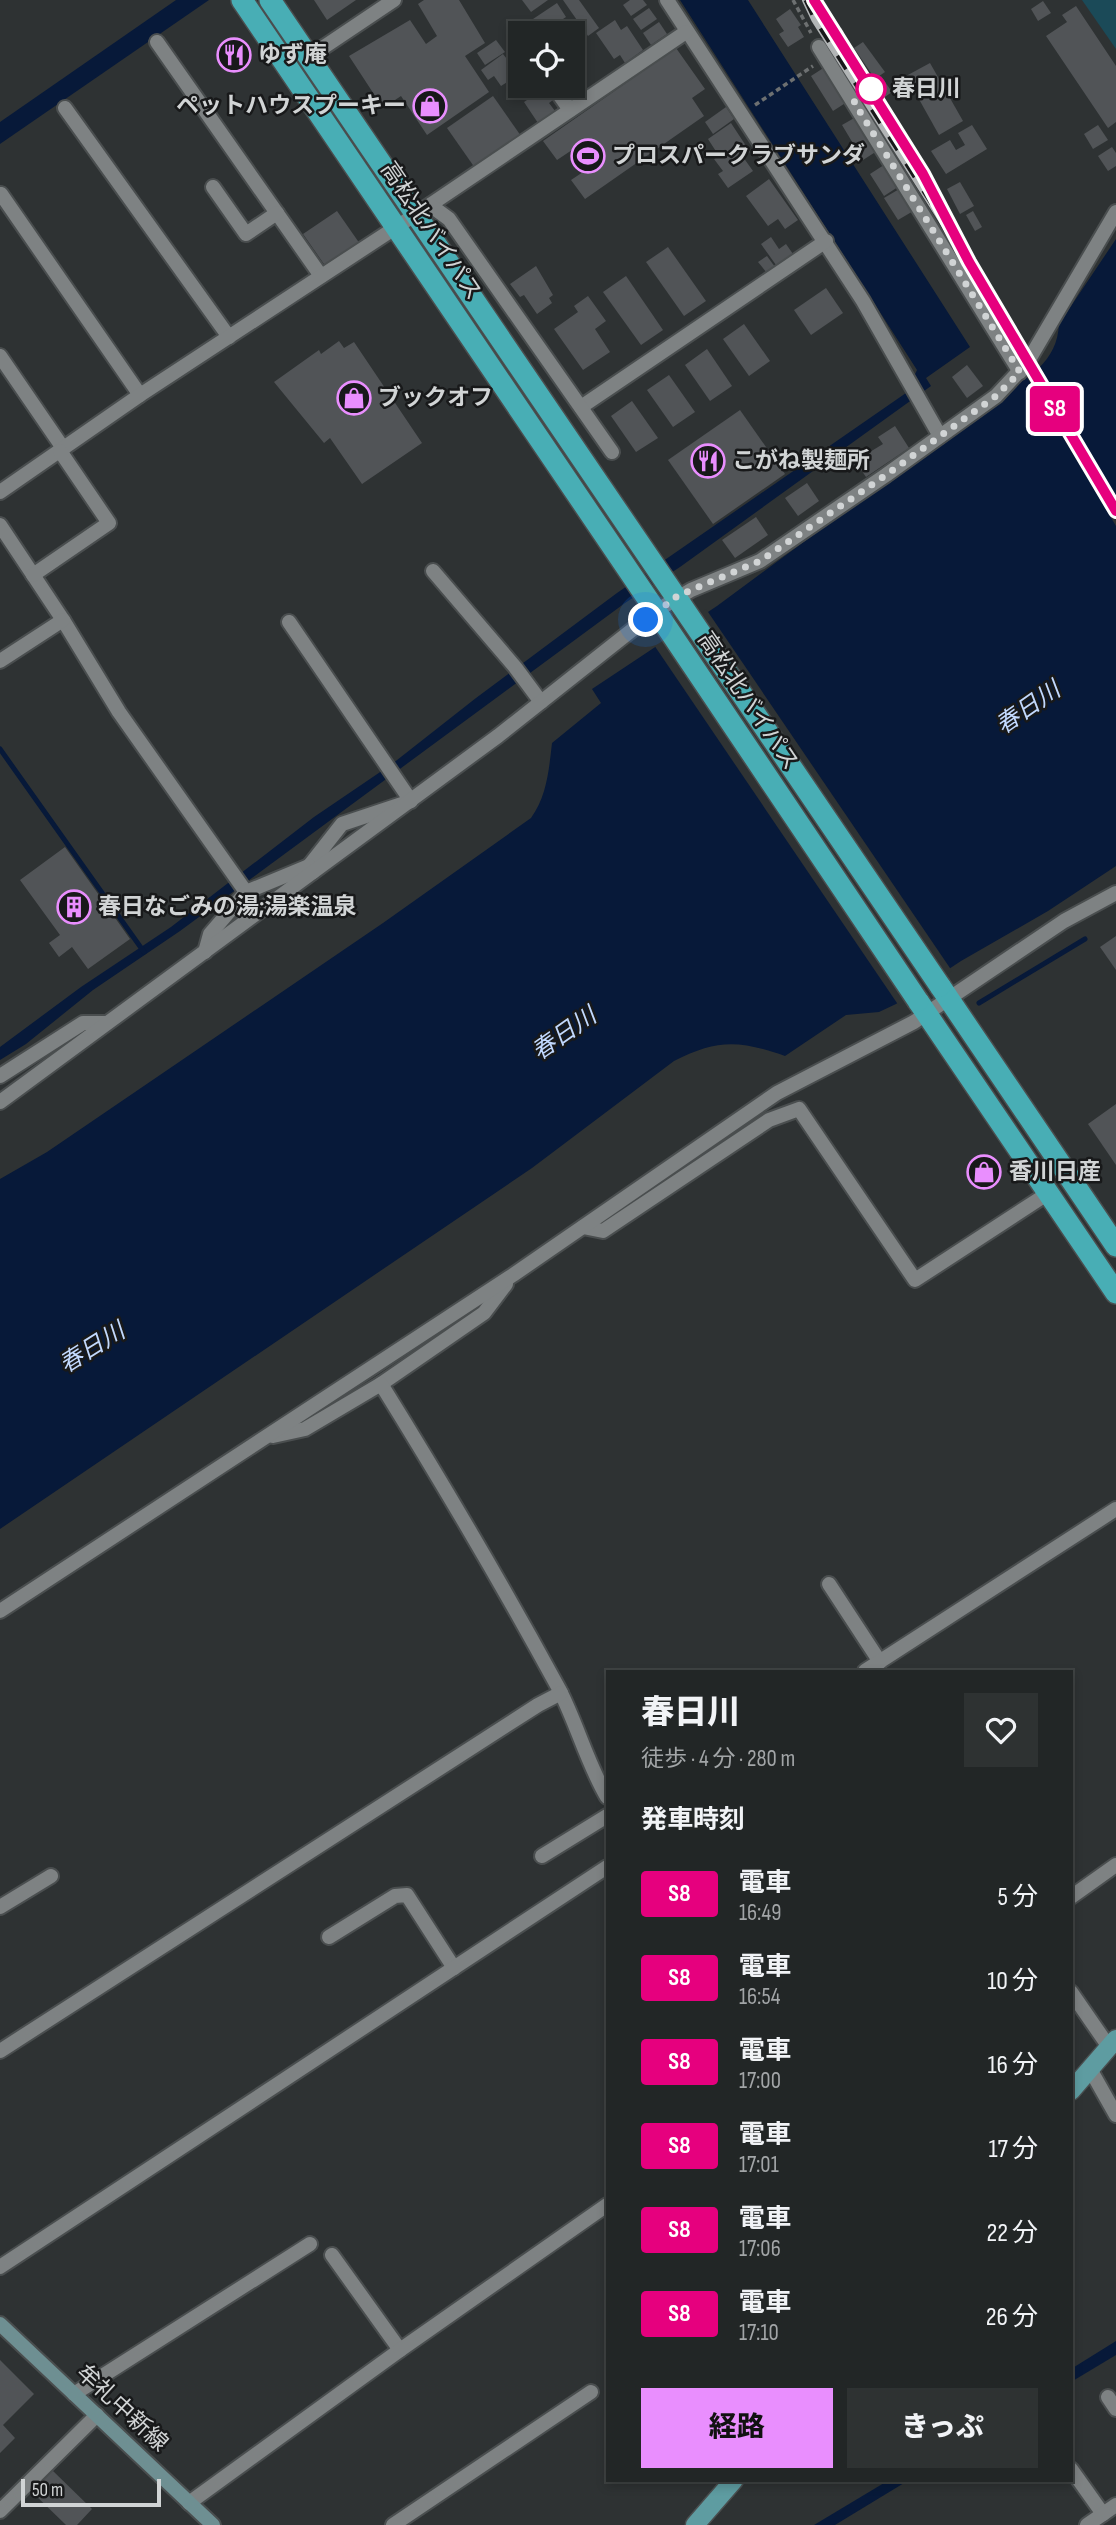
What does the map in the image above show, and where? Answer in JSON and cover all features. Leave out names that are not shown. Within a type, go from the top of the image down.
[{"type":"highway","name":"高松北バイパス","points":[[242,0],[1116,1293]]},
{"type":"highway","name":"高松北バイパス","points":[[270,0],[423,210],[653,564],[1116,1246]]},
{"type":"highway","points":[[1012,1140],[1033,1126]]},
{"type":"main road","points":[[1073,2089],[1112,2043]]},
{"type":"main road","name":"牟礼中新線","points":[[0,2323],[213,2525]]},
{"type":"main road","points":[[695,2525],[732,2482]]},
{"type":"street","points":[[309,57],[394,0]]},
{"type":"street","points":[[667,0],[826,241],[940,436]]},
{"type":"street","points":[[0,492],[140,395],[423,210],[687,32]]},
{"type":"street","points":[[157,42],[321,276]]},
{"type":"street","points":[[819,47],[1020,372]]},
{"type":"street","points":[[562,98],[570,110]]},
{"type":"street","points":[[65,108],[229,337]]},
{"type":"street","points":[[213,187],[246,234],[277,213]]},
{"type":"street","points":[[1,194],[140,395]]},
{"type":"street","points":[[423,210],[449,219],[612,452]]},
{"type":"street","points":[[0,1102],[541,702],[649,601],[675,596],[760,561],[996,396],[1027,363],[1116,212]]},
{"type":"street","points":[[580,407],[826,241]]},
{"type":"street","points":[[0,356],[109,523],[33,575]]},
{"type":"street","points":[[0,526],[63,620],[119,712],[246,892]]},
{"type":"street","points":[[433,572],[520,673],[541,702]]},
{"type":"street","points":[[0,661],[63,620]]},
{"type":"street","points":[[289,622],[411,800]]},
{"type":"street","points":[[205,952],[210,934],[246,892],[312,869],[342,824],[411,800]]},
{"type":"street","points":[[0,1611],[513,1275],[777,1093],[914,1022],[922,1007],[944,992],[1116,893]]},
{"type":"street","points":[[0,1076],[83,1023],[106,1023]]},
{"type":"street","points":[[583,1227],[603,1231],[769,1120],[799,1109],[915,1280],[1047,1194]]},
{"type":"street","points":[[265,1438],[305,1429],[381,1384],[484,1313],[513,1275]]},
{"type":"street","points":[[381,1384],[460,1511],[561,1693],[593,1774],[606,1795]]},
{"type":"street","points":[[867,1670],[1116,1509]]},
{"type":"street","points":[[829,1584],[880,1662]]},
{"type":"street","points":[[0,2051],[538,1705],[561,1693]]},
{"type":"street","points":[[542,1856],[606,1817]]},
{"type":"street","points":[[1073,1896],[1116,1866]]},
{"type":"street","points":[[0,2267],[606,1868]]},
{"type":"street","points":[[0,1908],[51,1876]]},
{"type":"street","points":[[329,1937],[395,1896],[407,1895],[454,1968]]},
{"type":"street","points":[[1073,1994],[1112,2043]]},
{"type":"street","points":[[1090,2069],[1116,2115]]},
{"type":"street","points":[[189,2503],[606,2206]]},
{"type":"street","points":[[74,2394],[310,2244]]},
{"type":"street","points":[[332,2255],[400,2350]]},
{"type":"street","points":[[393,2525],[591,2392]]},
{"type":"street","points":[[0,2511],[97,2415]]},
{"type":"street","points":[[1073,2472],[1103,2514]]},
{"type":"street","points":[[1087,2525],[1116,2505]]},
{"type":"path","points":[[793,0],[819,47]]},
{"type":"path","points":[[840,30],[844,36]]},
{"type":"path","points":[[747,110],[804,72]]},
{"type":"shaded area","points":[[1082,0],[1116,0],[1116,49]]},
{"type":"water","points":[[176,0],[209,0],[0,144],[0,122]]},
{"type":"water","points":[[680,0],[748,0],[970,347],[926,378],[931,386],[680,567],[625,603],[180,931],[93,990],[26,1044],[0,1060],[0,1047],[81,987],[171,927],[314,817],[392,764],[617,593],[906,393],[917,370]]},
{"type":"water","points":[[1116,239],[1116,866],[896,1004],[879,1012],[846,1015],[785,1056],[754,1047],[728,1044],[703,1049],[674,1061],[532,1168],[0,1529],[0,1179],[47,1152],[383,923],[531,818],[544,791],[552,743],[601,703],[592,689],[717,606],[1038,369],[1053,349],[1059,324]]},
{"type":"water","points":[[1116,2341],[1116,2355],[1073,2381],[1073,2368]]},
{"type":"water","points":[[886,2482],[906,2482],[835,2525],[814,2525]]},
{"type":"pier","points":[[1037,365],[1116,497],[1116,526],[1025,374]]},
{"type":"pier","points":[[706,609],[952,971],[899,1006],[654,645]]},
{"type":"building","points":[[314,0],[356,0],[327,20]]},
{"type":"building","points":[[424,0],[459,0],[485,43],[465,56],[489,92],[427,135],[401,96],[383,108],[349,56],[410,20],[426,44],[437,36],[418,4]]},
{"type":"building","points":[[522,0],[548,0],[531,12]]},
{"type":"building","points":[[563,0],[579,0],[599,28],[588,36],[585,21],[578,21]]},
{"type":"building","points":[[630,0],[643,0],[647,5],[631,16],[623,5]]},
{"type":"building","points":[[1043,1],[1051,13],[1038,21],[1031,9]]},
{"type":"building","points":[[557,3],[566,17],[560,21],[530,21]]},
{"type":"building","points":[[1076,6],[1116,66],[1116,122],[1108,128],[1046,36],[1067,22],[1062,15]]},
{"type":"building","points":[[649,8],[657,19],[641,30],[633,19]]},
{"type":"building","points":[[790,9],[801,25],[798,27],[804,37],[788,47],[779,34],[784,31],[776,19]]},
{"type":"building","points":[[615,20],[621,30],[627,26],[643,50],[625,63],[620,55],[614,59],[596,33]]},
{"type":"building","points":[[659,22],[667,34],[651,45],[643,33]]},
{"type":"building","points":[[496,40],[505,52],[485,65],[477,53]]},
{"type":"building","points":[[863,42],[885,72],[875,79],[854,48]]},
{"type":"building","points":[[676,48],[705,89],[692,98],[704,116],[585,199],[571,180],[586,170],[572,150],[557,160],[543,141]]},
{"type":"building","points":[[503,54],[508,60],[508,82],[501,86],[494,76],[488,80],[481,70]]},
{"type":"building","points":[[930,63],[963,121],[939,135],[906,76]]},
{"type":"building","points":[[825,67],[847,102],[833,111],[811,76]]},
{"type":"building","points":[[881,76],[892,92],[882,99],[871,83]]},
{"type":"building","points":[[493,96],[521,136],[475,168],[447,128]]},
{"type":"building","points":[[530,98],[552,98],[553,100],[549,103],[555,111],[538,123],[524,102]]},
{"type":"building","points":[[726,107],[734,119],[713,134],[705,122]]},
{"type":"building","points":[[856,117],[877,151],[863,160],[842,125]]},
{"type":"building","points":[[731,123],[750,152],[743,157],[753,171],[728,188],[718,174],[723,171],[714,159],[719,156],[708,139]]},
{"type":"building","points":[[972,125],[987,149],[946,174],[931,151],[950,140],[956,150],[965,145],[958,133]]},
{"type":"building","points":[[1098,125],[1108,140],[1093,149],[1084,134]]},
{"type":"building","points":[[1112,147],[1116,153],[1116,166],[1108,171],[1098,156]]},
{"type":"building","points":[[887,163],[901,185],[884,196],[870,174]]},
{"type":"building","points":[[769,179],[798,220],[785,229],[778,219],[768,226],[746,196]]},
{"type":"building","points":[[960,182],[974,206],[960,214],[947,189]]},
{"type":"building","points":[[901,188],[915,210],[898,220],[884,198]]},
{"type":"building","points":[[337,211],[360,244],[326,267],[303,234]]},
{"type":"building","points":[[973,211],[982,227],[975,231],[966,215]]},
{"type":"building","points":[[771,237],[779,249],[786,244],[793,254],[776,265],[761,244]]},
{"type":"building","points":[[668,247],[706,301],[684,316],[646,262]]},
{"type":"building","points":[[767,256],[775,267],[767,273],[758,262]]},
{"type":"building","points":[[536,266],[553,295],[549,298],[552,303],[537,314],[524,295],[520,297],[510,284]]},
{"type":"building","points":[[626,276],[663,330],[641,345],[603,292]]},
{"type":"building","points":[[826,288],[843,313],[811,335],[794,310]]},
{"type":"building","points":[[588,296],[606,321],[595,329],[610,352],[583,370],[554,329],[578,312],[574,306]]},
{"type":"building","points":[[744,324],[770,361],[749,376],[723,339]]},
{"type":"building","points":[[339,341],[344,348],[354,342],[422,443],[362,484],[330,438],[324,443],[274,382],[319,350],[321,354]]},
{"type":"building","points":[[707,349],[732,386],[710,401],[685,365]]},
{"type":"building","points":[[967,365],[983,386],[967,398],[952,377]]},
{"type":"building","points":[[669,375],[695,412],[673,427],[647,390]]},
{"type":"building","points":[[632,401],[658,438],[636,452],[611,416]]},
{"type":"building","points":[[740,410],[785,474],[713,524],[668,460]]},
{"type":"building","points":[[895,426],[909,448],[866,477],[855,461],[883,444],[878,437]]},
{"type":"building","points":[[807,483],[819,501],[798,516],[785,498]]},
{"type":"building","points":[[756,517],[768,535],[735,558],[722,540]]},
{"type":"building","name":"春日なごみの湯;湯楽温泉","points":[[65,847],[130,939],[88,969],[72,947],[59,957],[49,943],[60,935],[20,880]]},
{"type":"building","points":[[1116,936],[1116,970],[1100,947]]},
{"type":"building","points":[[1116,1104],[1116,1165],[1088,1124]]},
{"type":"building","points":[[0,2360],[34,2394],[3,2425],[15,2438],[0,2453]]},
{"type":"building","points":[[52,2470],[92,2509],[77,2525],[66,2525],[31,2491]]},
{"type":"waterway","points":[[0,749],[144,952]]},
{"type":"waterway","points":[[979,1003],[1085,939]]},
{"type":"railway","points":[[806,0],[815,19],[969,262],[1116,511]]},
{"type":"train","name":"S8","points":[[814,0],[923,174],[969,262],[1116,511]]},
{"type":"place","name":"ゆず庵","points":[[234,55]]},
{"type":"place","name":"春日川","points":[[871,89]]},
{"type":"place","name":"ペットハウスプーキー","points":[[430,106]]},
{"type":"place","name":"プロスパークラブサンダ","points":[[588,156]]},
{"type":"place","name":"ブックオフ","points":[[354,398]]},
{"type":"place","name":"こがね製麺所","points":[[708,461]]},
{"type":"place","name":"春日なごみの湯;湯楽温泉","points":[[74,907]]},
{"type":"place","name":"香川日産","points":[[984,1172]]},
{"type":"route","points":[[646,620],[676,597],[760,561],[996,396],[1020,372],[854,102],[871,89]]}]
